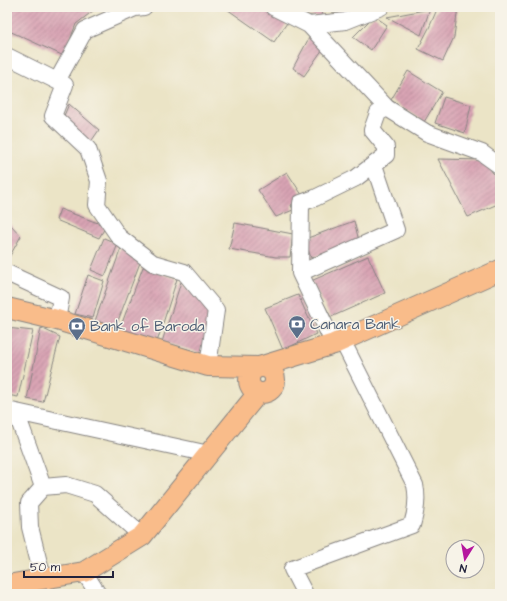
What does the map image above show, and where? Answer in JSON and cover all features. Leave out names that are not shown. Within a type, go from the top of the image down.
[{"type":"main road","points":[[7,585],[84,572],[142,536],[258,393],[251,387],[249,379],[252,371],[259,367],[338,342],[500,270]]},
{"type":"main road","points":[[7,308],[56,320],[208,366],[259,367]]},
{"type":"street","points":[[57,81],[85,30],[115,12],[144,7]]},
{"type":"street","points":[[273,7],[309,24],[387,108],[428,133],[482,153],[500,166]]},
{"type":"street","points":[[309,24],[346,21],[381,7]]},
{"type":"street","points":[[7,56],[65,85],[53,116],[88,149],[99,180],[97,205],[119,237],[153,263],[184,272],[216,310],[208,366]]},
{"type":"street","points":[[305,594],[292,569],[412,525],[415,514],[418,496],[415,486],[300,274],[301,203],[315,198],[356,178],[386,156],[386,148],[372,130],[378,113],[387,108]]},
{"type":"street","points":[[300,274],[396,230],[374,165]]},
{"type":"street","points":[[7,273],[61,298],[56,320]]},
{"type":"street","points":[[12,411],[209,454]]},
{"type":"street","points":[[12,411],[43,487]]},
{"type":"street","points":[[43,578],[30,527],[29,503],[43,487],[66,485],[95,494],[142,536]]},
{"type":"street","points":[[84,572],[98,594]]},
{"type":"building","points":[[7,7],[98,7],[76,24],[64,56],[7,30]]},
{"type":"building","points":[[224,7],[265,7],[287,23],[274,42]]},
{"type":"building","points":[[292,7],[324,7],[320,18],[291,11]]},
{"type":"building","points":[[342,7],[370,7],[335,17]]},
{"type":"building","points":[[438,7],[458,7],[454,37],[443,61],[418,49]]},
{"type":"building","points":[[430,9],[421,35],[387,17]]},
{"type":"building","points":[[374,16],[387,25],[371,50],[353,37]]},
{"type":"building","points":[[310,36],[325,46],[304,76],[293,68]]},
{"type":"building","points":[[408,71],[442,92],[424,122],[391,100]]},
{"type":"building","points":[[444,97],[471,105],[465,133],[435,123]]},
{"type":"building","points":[[69,104],[99,130],[90,143],[63,118]]},
{"type":"building","points":[[438,159],[483,160],[500,182],[500,203],[468,217]]},
{"type":"building","points":[[287,172],[304,198],[291,205],[293,210],[276,217],[258,190]]},
{"type":"building","points":[[60,209],[106,226],[99,238],[56,220]]},
{"type":"building","points":[[354,221],[359,241],[311,258],[305,239]]},
{"type":"building","points":[[235,223],[293,234],[290,257],[276,257],[229,249]]},
{"type":"building","points":[[10,224],[21,236],[7,261],[7,229]]},
{"type":"building","points":[[104,238],[118,244],[105,276],[91,270]]},
{"type":"building","points":[[121,248],[141,260],[116,326],[95,321]]},
{"type":"building","points":[[368,256],[385,293],[331,317],[311,281]]},
{"type":"building","points":[[143,267],[177,279],[157,342],[119,331]]},
{"type":"building","points":[[88,275],[104,281],[93,318],[75,314]]},
{"type":"building","points":[[181,282],[212,310],[201,353],[162,342]]},
{"type":"building","points":[[298,295],[316,334],[283,350],[265,308]]},
{"type":"building","points":[[7,328],[33,331],[18,397],[7,395]]},
{"type":"building","points":[[41,328],[60,337],[43,402],[27,399]]},
{"type":"place","name":"Canara Bank","points":[[297,339]]},
{"type":"place","name":"Bank of Baroda","points":[[77,341]]}]
